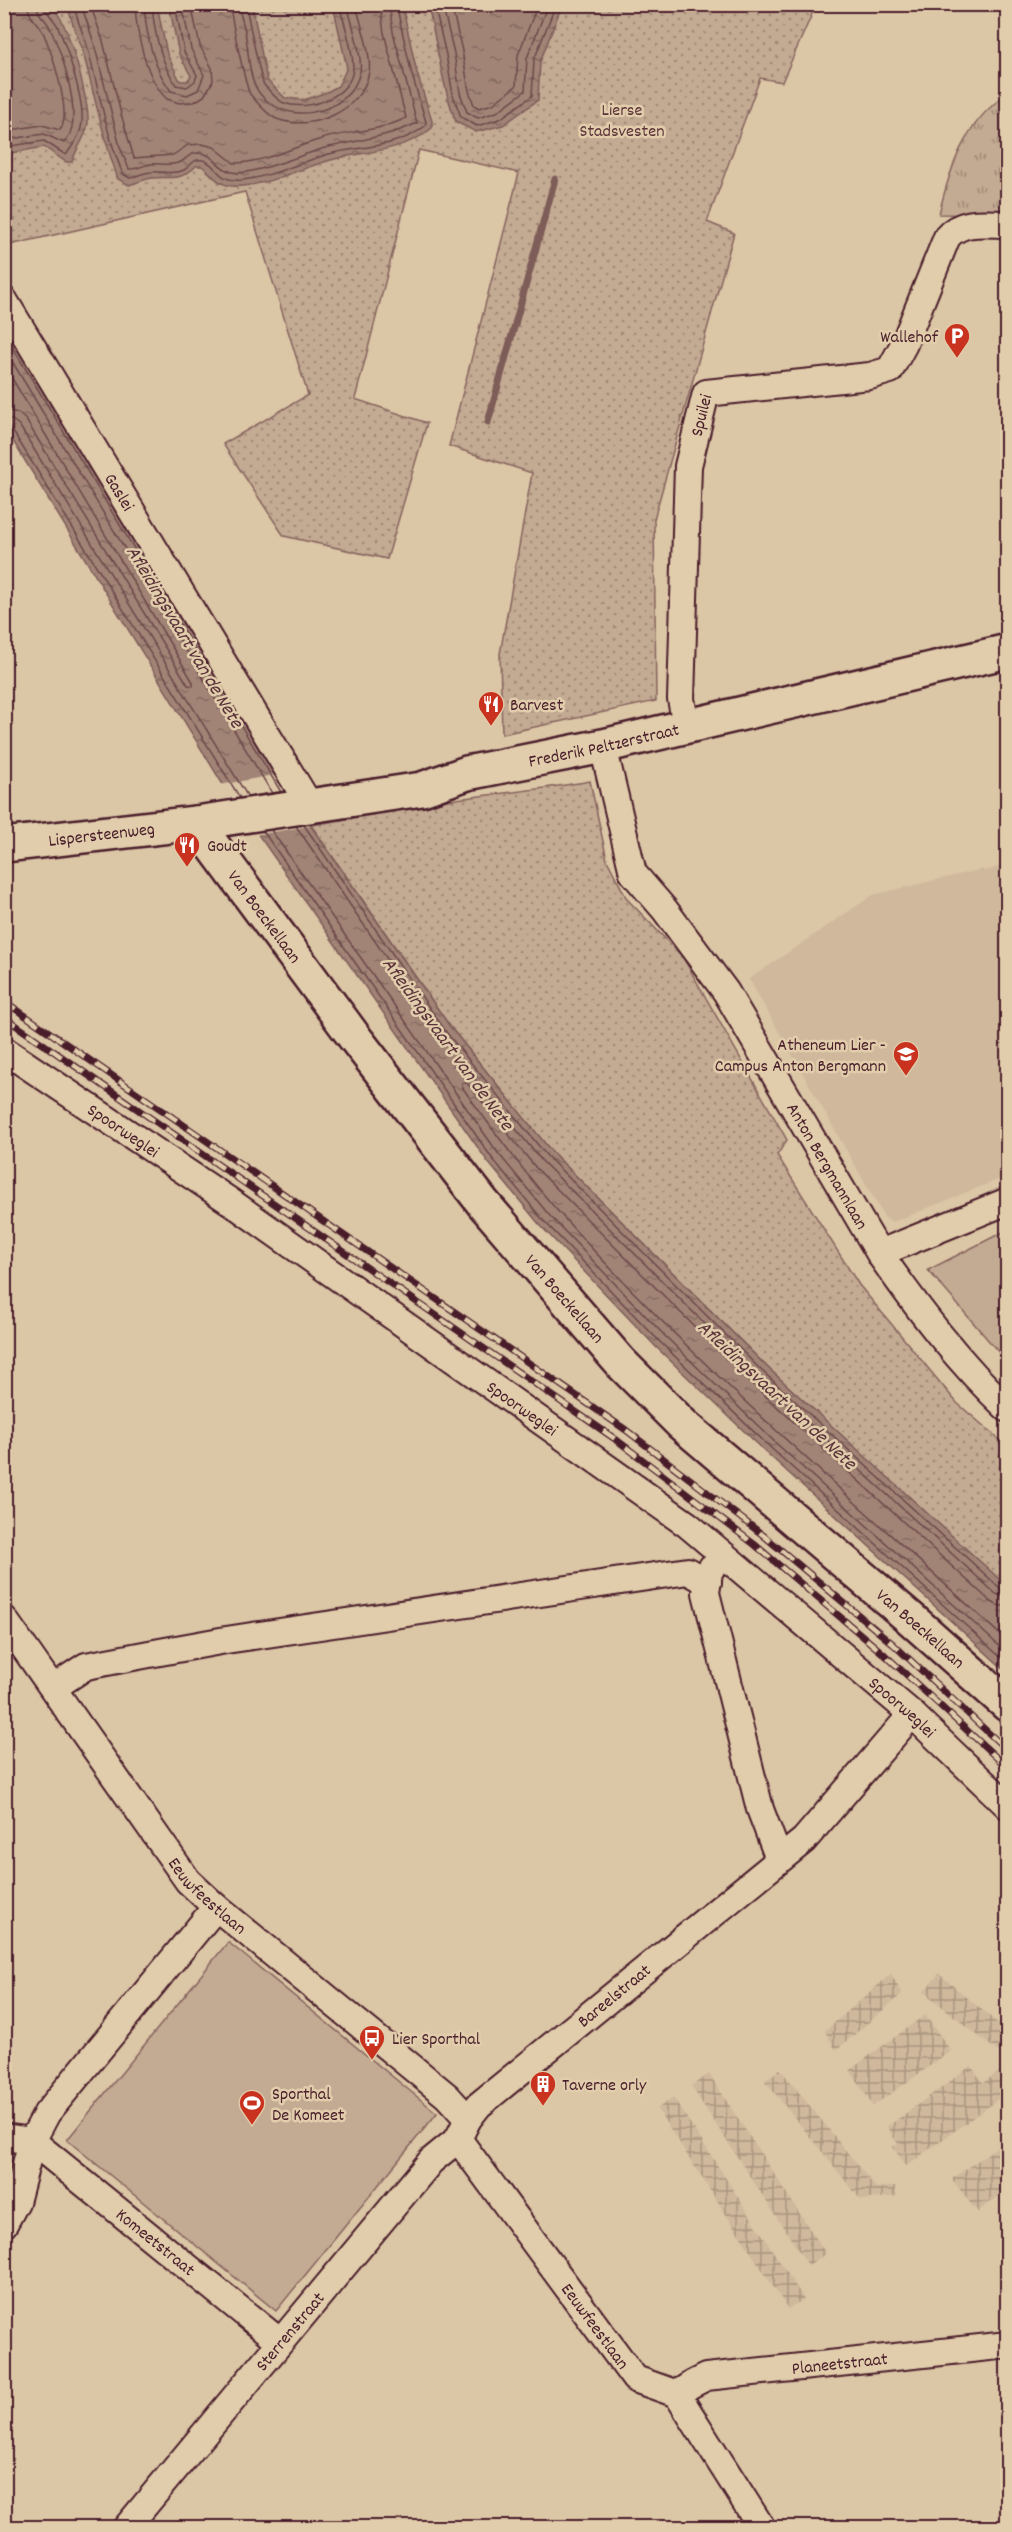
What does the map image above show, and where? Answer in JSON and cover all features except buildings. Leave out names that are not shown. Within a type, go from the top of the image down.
[{"type":"street","name":"Spuilei","points":[[686,725],[681,699],[688,466],[706,393],[870,376],[890,370],[904,344],[944,241],[953,229],[969,224],[1008,224]]},
{"type":"street","name":"Gaslei","points":[[4,300],[305,807]]},
{"type":"street","name":"Frederik Peltzerstraat","points":[[196,823],[422,789],[466,773],[603,746],[1008,651]]},
{"type":"street","name":"Anton Bergmannlaan","points":[[603,746],[633,873],[665,910],[726,992],[902,1287],[946,1344],[1008,1409]]},
{"type":"street","name":"Lispersteenweg","points":[[4,845],[196,823]]},
{"type":"street","name":"Van Boeckellaan","points":[[196,823],[355,1038],[483,1203],[620,1362],[682,1424],[910,1618],[1008,1705]]},
{"type":"street","name":"Spoorweglei","points":[[4,1050],[231,1202],[688,1524],[912,1713],[1008,1806]]},
{"type":"street","points":[[880,1253],[1008,1201]]},
{"type":"street","points":[[723,1552],[709,1572],[706,1593],[760,1809],[779,1859]]},
{"type":"street","points":[[53,1688],[86,1666],[226,1640],[688,1571],[708,1582]]},
{"type":"street","name":"Eeuwfeestlaan","points":[[4,1618],[188,1881],[216,1907],[447,2096],[463,2129],[635,2379],[677,2394]]},
{"type":"street","name":"Bareelstraat","points":[[463,2129],[479,2106],[804,1840],[912,1713]]},
{"type":"street","points":[[4,2224],[16,2202],[32,2141],[47,2113],[216,1907]]},
{"type":"street","name":"Sterrenstraat","points":[[126,2528],[431,2161],[463,2129]]},
{"type":"street","points":[[4,2137],[32,2141]]},
{"type":"street","name":"Komeetstraat","points":[[32,2141],[280,2342]]},
{"type":"street","name":"Planeetstraat","points":[[677,2394],[706,2377],[1008,2345]]},
{"type":"street","points":[[677,2394],[762,2528]]},
{"type":"shaded area","name":"Atheneum Lier - Campus Anton Bergmann","points":[[1007,865],[1007,1176],[893,1222],[885,1218],[749,979],[873,895]]},
{"type":"shaded area","points":[[891,1974],[902,1994],[836,2050],[825,2031]]},
{"type":"shaded area","points":[[939,1974],[1007,2031],[1007,2059],[924,1992]]},
{"type":"shaded area","points":[[925,2015],[951,2051],[873,2106],[850,2070]]},
{"type":"shaded area","points":[[971,2066],[983,2083],[1007,2066],[1007,2093],[906,2166],[893,2147],[898,2144],[887,2127]]},
{"type":"shaded area","points":[[780,2069],[876,2188],[895,2186],[897,2196],[861,2200],[765,2081]]},
{"type":"shaded area","points":[[709,2074],[826,2254],[808,2265],[691,2086]]},
{"type":"shaded area","points":[[673,2097],[804,2299],[788,2309],[657,2109]]},
{"type":"shaded area","points":[[1007,2140],[1007,2190],[977,2212],[952,2179]]},
{"type":"green space","name":"Lierse Stadsvesten","points":[[4,5],[816,5],[782,82],[760,78],[707,222],[734,233],[654,519],[656,701],[502,734],[500,654],[532,473],[449,446],[519,173],[419,150],[355,399],[427,423],[387,559],[284,536],[223,444],[308,395],[245,192],[5,246]]},
{"type":"green space","points":[[1007,94],[1007,215],[939,214],[948,179],[961,147],[980,118]]},
{"type":"green space","points":[[590,781],[607,860],[627,899],[682,956],[787,1140],[777,1155],[859,1285],[957,1403],[1007,1446],[1007,1588],[766,1366],[552,1152],[451,1028],[311,825],[433,802]]},
{"type":"green space","points":[[1007,1230],[1007,1362],[928,1270]]},
{"type":"green space","name":"Sporthal De Komeet","points":[[228,1942],[437,2113],[276,2311],[67,2140]]},
{"type":"water","points":[[68,5],[157,5],[167,54],[180,81],[187,81],[191,76],[179,54],[169,5],[252,5],[267,80],[285,98],[304,100],[338,86],[347,68],[333,5],[402,5],[432,128],[409,142],[383,150],[319,163],[257,184],[227,185],[202,166],[196,166],[180,176],[149,179],[129,185],[118,179],[112,163]]},
{"type":"water","points":[[428,5],[562,5],[540,62],[538,100],[503,125],[476,132],[456,122],[443,79]]},
{"type":"water","points":[[4,6],[48,6],[59,16],[65,28],[77,63],[88,113],[87,128],[72,162],[66,162],[44,147],[5,154]]},
{"type":"water","name":"Afleidingsvaart van de Nete","points":[[4,322],[272,770],[451,1028],[552,1152],[766,1366],[1007,1586],[1007,1672],[769,1455],[656,1347],[539,1224],[488,1162],[222,783],[5,428]]},
{"type":"pier","points":[[273,775],[310,826],[255,835],[220,785]]},
{"type":"waterway","points":[[488,422],[555,179]]},
{"type":"railway","points":[[4,1001],[626,1430],[763,1535],[893,1644],[1008,1751]]},
{"type":"railway","points":[[4,1017],[618,1441],[754,1544],[885,1655],[1008,1768]]},
{"type":"place","name":"Wallehof","points":[[957,359]]},
{"type":"place","name":"Barvest","points":[[491,727]]},
{"type":"place","name":"Goudt","points":[[187,868]]},
{"type":"place","name":"Atheneum Lier - Campus Anton Bergmann","points":[[906,1077]]},
{"type":"place","name":"Lier Sporthal","points":[[372,2061]]},
{"type":"place","name":"Taverne orly","points":[[543,2107]]},
{"type":"place","name":"Sporthal De Komeet","points":[[252,2126]]}]
